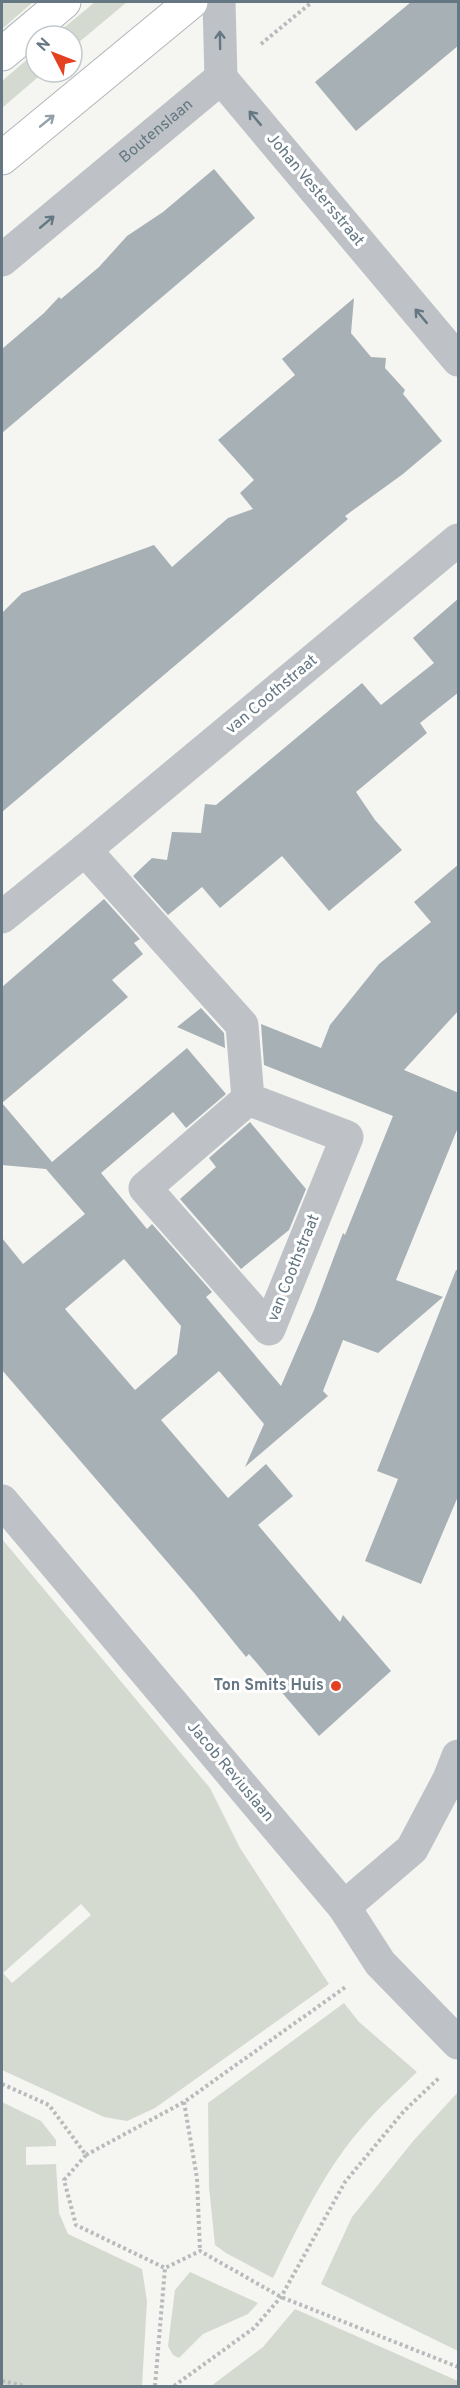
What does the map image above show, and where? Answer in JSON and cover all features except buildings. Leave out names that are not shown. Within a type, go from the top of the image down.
[{"type":"main road","points":[[2,54],[64,2]]},
{"type":"main road","points":[[2,158],[191,2]]},
{"type":"street","points":[[219,2],[221,78]]},
{"type":"street","name":"Boutenslaan","points":[[2,260],[221,78]]},
{"type":"street","name":"Johan Vestersstraat","points":[[221,78],[459,360]]},
{"type":"street","name":"van Coothstraat","points":[[2,917],[459,540]]},
{"type":"street","points":[[85,850],[242,1025],[248,1099]]},
{"type":"street","name":"van Coothstraat","points":[[248,1099],[347,1137],[269,1329],[145,1188],[248,1099]]},
{"type":"street","name":"Jacob Reviuslaan","points":[[2,1501],[344,1907],[380,1963],[459,2043]]},
{"type":"street","points":[[344,1907],[412,1849],[459,1756]]},
{"type":"path","points":[[221,78],[312,2]]},
{"type":"path","points":[[165,2268],[76,2225],[64,2180],[86,2155],[184,2102],[380,1963]]},
{"type":"path","points":[[174,2386],[254,2328],[281,2297],[345,2182],[404,2111],[443,2075]]},
{"type":"path","points":[[2,2084],[49,2106],[86,2155]]},
{"type":"path","points":[[184,2102],[197,2178],[200,2251]]},
{"type":"path","points":[[200,2251],[281,2297],[459,2367]]},
{"type":"path","points":[[165,2268],[200,2251]]},
{"type":"path","points":[[154,2386],[165,2268]]},
{"type":"path","points":[[2,2381],[25,2386]]},
{"type":"shaded area","points":[[2,2],[33,2],[2,29]]},
{"type":"shaded area","points":[[95,2],[127,2],[84,38],[84,24],[68,24]]},
{"type":"shaded area","points":[[24,62],[24,84],[30,84],[2,108],[2,81]]},
{"type":"shaded area","points":[[2,1539],[210,1788],[240,1848],[329,1984],[155,2108],[127,2121],[104,2117],[2,2070]],"holes":[[[81,1904],[91,1915],[12,1983],[3,1973]]]},
{"type":"shaded area","points":[[344,2003],[359,2022],[417,2072],[371,2117],[337,2159],[273,2278],[215,2245],[209,2187],[208,2103]]},
{"type":"shaded area","points":[[458,2092],[458,2351],[321,2284],[352,2217],[414,2140]]},
{"type":"shaded area","points":[[2,2102],[41,2121],[56,2140],[56,2146],[26,2147],[26,2165],[56,2164],[59,2213],[68,2234],[142,2269],[147,2301],[142,2386],[2,2386]]},
{"type":"shaded area","points":[[190,2272],[258,2303],[248,2314],[203,2334],[179,2358],[173,2355],[168,2346],[175,2290]]},
{"type":"shaded area","points":[[295,2309],[458,2381],[458,2386],[211,2386],[263,2347]]},
{"type":"place","name":"Ton Smits Huis","points":[[336,1686]]}]
